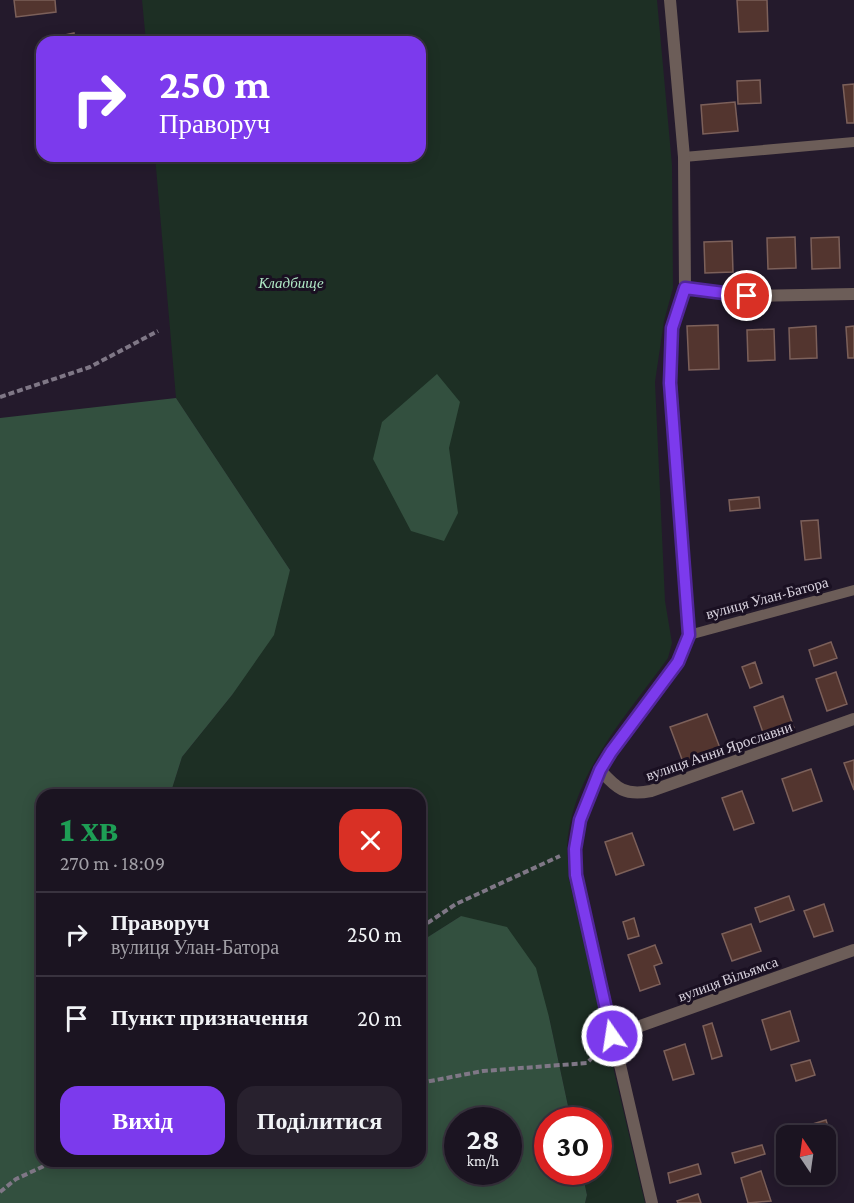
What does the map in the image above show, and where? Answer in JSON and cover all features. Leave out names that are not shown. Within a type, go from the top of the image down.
[{"type":"street","points":[[652,1203],[576,875],[575,849],[580,820],[600,770],[678,662],[689,635],[670,383],[672,328],[685,288],[684,157],[670,0]]},
{"type":"street","points":[[685,288],[747,296],[854,294]]},
{"type":"street","name":"вулиця Анни Ярославни","points":[[600,770],[622,790],[634,795],[854,719]]},
{"type":"street","name":"вулиця Вільямса","points":[[612,1036],[854,950]]},
{"type":"lane","points":[[684,157],[854,142]]},
{"type":"lane","name":"вулиця Улан-Батора","points":[[689,635],[854,590]]},
{"type":"path","points":[[0,397],[90,367],[158,331]]},
{"type":"path","points":[[426,924],[456,904],[575,849]]},
{"type":"path","points":[[426,1082],[483,1071],[587,1063],[612,1036]]},
{"type":"path","points":[[0,1192],[16,1179],[42,1167]]},
{"type":"green space","name":"Кладбище","points":[[142,0],[657,0],[672,165],[673,288],[664,321],[655,382],[665,601],[672,643],[668,658],[620,723],[590,770],[571,820],[567,847],[569,879],[645,1203],[585,1203],[587,1195],[585,1185],[612,1185],[612,1107],[568,1107],[549,1017],[461,916],[426,938],[426,789],[172,789],[182,757],[232,695],[290,570],[176,398],[156,162],[426,162],[426,36],[145,36]]},
{"type":"green space","points":[[437,374],[460,402],[449,448],[458,513],[444,541],[411,531],[373,459],[382,422]]},
{"type":"green space","points":[[176,398],[290,570],[274,635],[232,695],[182,757],[172,789],[36,789],[36,1167],[426,1167],[426,938],[461,916],[507,927],[536,968],[568,1107],[534,1107],[534,1185],[585,1185],[587,1195],[585,1203],[0,1203],[0,418]]},
{"type":"building","points":[[14,0],[55,0],[56,12],[16,17]]},
{"type":"building","points":[[737,0],[767,0],[768,31],[739,32]]},
{"type":"building","points":[[760,80],[761,103],[738,104],[737,81]]},
{"type":"building","points":[[854,84],[854,123],[847,123],[843,85]]},
{"type":"building","points":[[735,102],[738,131],[703,134],[701,105]]},
{"type":"building","points":[[795,237],[796,268],[768,269],[767,238]]},
{"type":"building","points":[[839,237],[840,268],[812,269],[811,238]]},
{"type":"building","points":[[732,241],[733,272],[705,273],[704,242]]},
{"type":"building","points":[[718,325],[719,369],[689,370],[687,326]]},
{"type":"building","points":[[816,326],[817,358],[790,359],[789,328]]},
{"type":"building","points":[[854,326],[854,358],[848,358],[846,327]]},
{"type":"building","points":[[774,329],[775,360],[748,361],[747,330]]},
{"type":"building","points":[[759,497],[760,508],[730,511],[729,500]]},
{"type":"building","points":[[818,520],[821,558],[805,560],[801,521]]},
{"type":"building","points":[[831,642],[837,658],[814,666],[809,650]]},
{"type":"building","points":[[755,662],[762,683],[750,688],[742,667]]},
{"type":"building","points":[[836,672],[847,704],[827,711],[816,679]]},
{"type":"building","points":[[783,696],[794,728],[765,738],[754,707]]},
{"type":"building","points":[[707,714],[720,748],[683,762],[670,727]]},
{"type":"building","points":[[854,760],[854,790],[844,763]]},
{"type":"building","points":[[811,769],[822,801],[793,811],[782,779]]},
{"type":"building","points":[[742,791],[754,823],[734,830],[722,798]]},
{"type":"building","points":[[632,833],[644,865],[616,875],[605,842]]},
{"type":"building","points":[[789,896],[794,910],[760,922],[755,908]]},
{"type":"building","points":[[824,904],[833,931],[814,937],[804,911]]},
{"type":"building","points":[[634,918],[639,936],[628,939],[623,922]]},
{"type":"building","points":[[751,924],[761,951],[732,961],[722,934]]},
{"type":"building","points":[[655,945],[662,963],[654,966],[660,984],[640,991],[628,955]]},
{"type":"building","points":[[790,1011],[799,1041],[771,1050],[762,1020]]},
{"type":"building","points":[[712,1023],[722,1056],[712,1059],[703,1026]]},
{"type":"building","points":[[685,1044],[694,1074],[673,1080],[664,1051]]},
{"type":"building","points":[[810,1060],[815,1075],[796,1081],[791,1065]]},
{"type":"building","points":[[826,1120],[828,1125],[809,1125]]},
{"type":"building","points":[[762,1145],[765,1154],[735,1163],[732,1153]]},
{"type":"building","points":[[698,1164],[701,1174],[670,1183],[668,1173]]},
{"type":"building","points":[[761,1171],[771,1201],[748,1203],[741,1178]]},
{"type":"building","points":[[698,1194],[701,1203],[678,1203],[677,1201]]},
{"type":"route","points":[[612,1036],[576,875],[575,849],[580,820],[600,770],[678,662],[689,635],[670,383],[672,328],[685,288],[747,296]]}]
